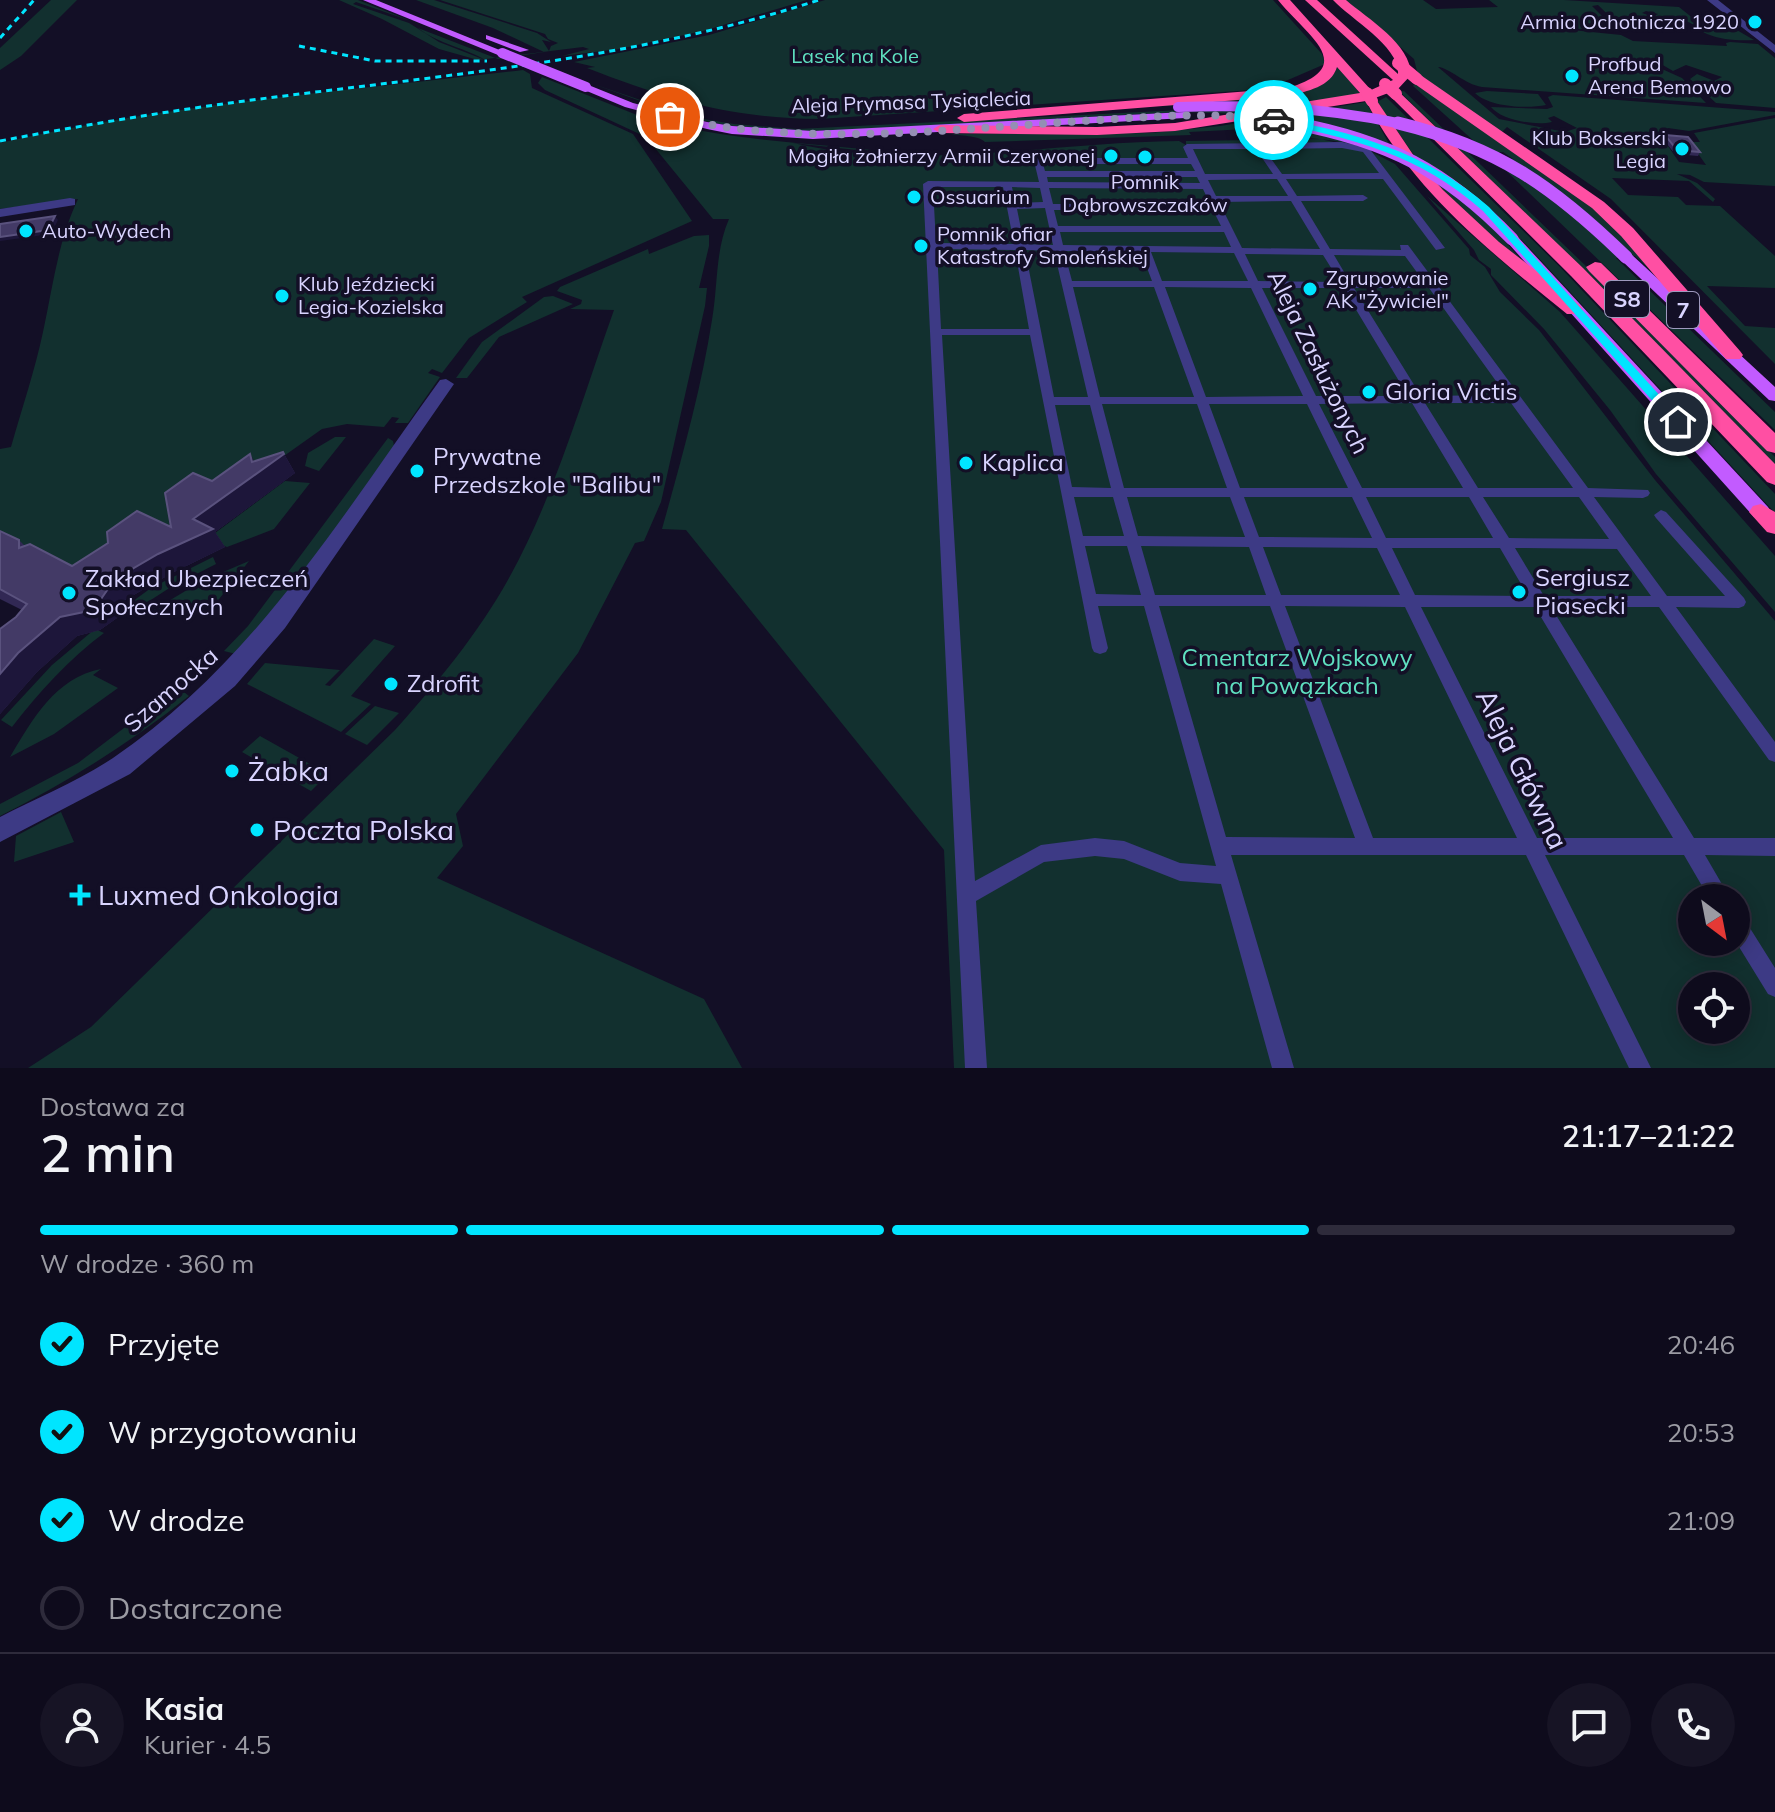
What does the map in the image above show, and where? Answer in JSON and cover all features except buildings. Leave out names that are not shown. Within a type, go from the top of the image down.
[{"type":"highway","points":[[1284,0],[1369,97],[1399,145],[1447,205],[1488,243],[1574,310]]},
{"type":"highway","name":"S8","points":[[1295,0],[1400,81],[1567,262],[1775,477]]},
{"type":"highway","name":"S8","points":[[1311,0],[1581,253],[1775,446]]},
{"type":"highway","points":[[1327,0],[1400,81],[1598,205],[1627,232],[1733,355]]},
{"type":"highway","points":[[937,125],[1160,129],[1345,101],[1378,93],[1398,83],[1405,75],[1402,57],[1339,0]]},
{"type":"highway","points":[[937,125],[1030,110],[1237,99],[1289,92],[1315,84],[1329,73],[1332,61],[1325,45]]},
{"type":"main road","name":"Aleja Prymasa Tysiąclecia","points":[[368,0],[586,87],[670,117],[732,130],[825,135],[937,125],[1182,111]]},
{"type":"main road","name":"Aleja Prymasa Tysiąclecia","points":[[395,0],[677,108],[730,120],[812,126],[937,125]]},
{"type":"main road","name":"7","points":[[1182,111],[1254,105],[1318,109],[1386,121],[1449,139],[1504,162],[1548,187],[1775,396]]},
{"type":"main road","name":"7","points":[[1182,111],[1326,129],[1402,154],[1461,187],[1768,519]]},
{"type":"street","points":[[1712,0],[1775,50]]},
{"type":"street","points":[[1283,1068],[1119,492],[1038,161],[1194,161],[1187,147],[1342,145],[1366,150],[1440,248]]},
{"type":"street","points":[[1258,146],[1294,198],[1711,884]]},
{"type":"street","points":[[1157,161],[1176,207]]},
{"type":"street","name":"Aleja Zasłużonych","points":[[1194,161],[1357,493]]},
{"type":"street","points":[[976,1068],[928,184],[1162,174],[1203,179],[1385,176]]},
{"type":"street","points":[[1043,181],[1167,186],[1203,179]]},
{"type":"street","points":[[1007,183],[1100,648]]},
{"type":"street","points":[[1110,186],[1118,229]]},
{"type":"street","points":[[1011,206],[1176,207],[1294,198],[1363,198]]},
{"type":"street","points":[[0,213],[70,202]]},
{"type":"street","points":[[1055,229],[1227,229]]},
{"type":"street","points":[[931,246],[1325,252],[1406,250],[1775,755]]},
{"type":"street","points":[[1145,249],[1367,846]]},
{"type":"street","points":[[1069,284],[1432,285]]},
{"type":"street","points":[[936,332],[1036,332]]},
{"type":"street","name":"Szamocka","points":[[0,830],[121,766],[227,679],[277,622],[446,384]]},
{"type":"street","points":[[1049,401],[1515,399]]},
{"type":"street","points":[[1067,492],[1643,493]]},
{"type":"street","name":"Aleja Główna","points":[[1357,493],[1640,1068]]},
{"type":"street","points":[[1090,600],[1739,602],[1661,515]]},
{"type":"street","points":[[1077,541],[1621,544]]},
{"type":"street","points":[[1220,846],[1775,847]]},
{"type":"street","points":[[968,895],[1041,854],[1095,847],[1124,850],[1180,872],[1229,876]]},
{"type":"street","points":[[1750,947],[1775,987]]},
{"type":"green space","points":[[51,0],[77,0],[21,56],[0,70],[0,48]]},
{"type":"green space","points":[[339,0],[358,0],[411,21],[356,2],[353,4],[409,23],[439,42],[483,59],[439,49]]},
{"type":"green space","name":"Lasek na Kole","points":[[416,0],[434,0],[537,33],[551,42],[542,40],[549,51],[551,46],[558,43],[548,39],[545,34],[440,0],[807,0],[703,31],[619,49],[562,56],[589,49],[544,52],[493,28]]},
{"type":"green space","name":"Lasek na Kole","points":[[825,0],[1273,0],[1322,54],[1325,64],[1267,89],[819,119],[757,115],[701,105],[645,89],[587,68],[595,67],[574,62],[709,35]]},
{"type":"green space","points":[[1346,0],[1423,0],[1436,9],[1498,7],[1489,0],[1564,0],[1679,7],[1704,27],[1741,29],[1735,29],[1754,40],[1712,36],[1685,21],[1671,20],[1676,26],[1663,24],[1654,16],[1658,14],[1646,11],[1642,13],[1651,16],[1660,25],[1652,25],[1646,19],[1626,19],[1636,29],[1668,31],[1624,30],[1598,5],[1592,6],[1618,32],[1599,24],[1582,23],[1585,28],[1582,29],[1552,28],[1621,35],[1633,41],[1727,46],[1726,43],[1730,42],[1758,44],[1775,58],[1775,108],[1716,103],[1690,79],[1697,74],[1714,81],[1722,77],[1686,65],[1673,71],[1661,64],[1653,65],[1682,78],[1706,103],[1482,87],[1438,67],[1499,119],[1565,132],[1577,128],[1554,116],[1548,118],[1552,122],[1545,123],[1519,121],[1491,107],[1547,109],[1553,107],[1548,97],[1553,95],[1775,112],[1775,115],[1689,131],[1668,128],[1665,130],[1667,138],[1631,135],[1636,142],[1668,146],[1679,162],[1706,165],[1690,142],[1700,142],[1694,133],[1775,118],[1775,186],[1704,182],[1690,175],[1677,174],[1697,183],[1715,199],[1713,202],[1689,181],[1612,178],[1628,195],[1678,197],[1686,205],[1720,206],[1775,256],[1775,288],[1707,286],[1745,326],[1775,328],[1775,364],[1611,199],[1507,127],[1501,133],[1418,75],[1414,59]]},
{"type":"green space","points":[[418,28],[495,58],[484,59],[434,38]]},
{"type":"green space","points":[[1337,64],[1361,95],[1299,105],[1238,102],[1039,112],[1284,96],[1326,81],[1335,72]]},
{"type":"green space","name":"Klub Jeździecki Legia-Kozielska","points":[[523,70],[530,74],[532,88],[633,134],[692,221],[522,297],[527,302],[469,338],[442,373],[432,369],[428,373],[440,377],[408,423],[395,423],[399,418],[392,417],[384,427],[347,424],[322,429],[194,520],[89,582],[0,548],[0,449],[11,447],[40,346],[61,247],[78,199],[0,209],[0,143],[64,129],[195,108]]},
{"type":"green space","name":"Cmentarz Wojskowy na Powązkach","points":[[542,77],[637,115],[679,128],[677,126],[732,136],[902,155],[1179,141],[1186,145],[1186,141],[1320,139],[1366,149],[1395,164],[1469,249],[1470,255],[1485,267],[1500,292],[1539,330],[1655,480],[1775,621],[1775,1068],[954,1068],[944,850],[686,530],[662,529],[702,373],[719,256],[729,219],[713,219],[646,137],[545,90],[538,83]],"holes":[[[793,143],[902,155],[841,151]]]},
{"type":"green space","points":[[1416,82],[1580,196],[1625,239],[1651,271],[1635,256],[1616,258],[1775,412],[1775,430],[1497,162],[1513,159],[1503,152],[1486,152],[1413,86]]},
{"type":"green space","points":[[593,84],[691,117],[797,129],[1182,110],[1271,109],[1244,114],[1183,112],[854,131],[797,131],[730,126],[685,117]]},
{"type":"green space","points":[[1404,91],[1615,294],[1775,457],[1775,467],[1581,268],[1400,92]]},
{"type":"green space","points":[[1475,93],[1538,94],[1546,105],[1509,106],[1481,98]]},
{"type":"green space","points":[[1386,97],[1560,267],[1775,494],[1775,513],[1521,239],[1503,239],[1535,275],[1492,240],[1427,174],[1377,102]]},
{"type":"green space","points":[[1366,102],[1399,162],[1369,149],[1339,142],[1275,138],[1267,128],[1189,132],[1191,135],[985,142],[951,134],[1150,133],[1220,126]]},
{"type":"green space","points":[[1427,196],[1560,312],[1775,556],[1775,612],[1656,474],[1610,410],[1544,329],[1491,275],[1491,269],[1479,260],[1474,250]]},
{"type":"green space","points":[[709,235],[699,288],[707,288],[705,306],[661,502],[644,541],[635,543],[578,653],[456,814],[463,846],[437,878],[704,999],[742,1068],[28,1068],[91,1027],[395,730],[484,619],[509,578],[540,514],[614,310],[570,309],[581,304],[582,300],[557,291],[560,287],[648,249],[649,254],[694,236]]},
{"type":"green space","points":[[553,296],[573,304],[499,337],[467,378],[456,378],[482,342],[544,297]]},
{"type":"green space","points":[[335,437],[346,437],[319,471],[305,466],[308,453]]},
{"type":"green space","points":[[388,438],[394,446],[287,597],[240,655],[224,651],[248,626]]},
{"type":"green space","points":[[285,481],[310,483],[274,529],[227,547],[207,539]]},
{"type":"green space","points":[[213,557],[216,564],[171,587],[126,616],[118,612],[151,588]]},
{"type":"green space","points":[[249,561],[212,608],[179,607],[174,612],[152,611],[202,581]]},
{"type":"green space","points":[[95,629],[104,633],[55,677],[12,727],[1,720],[52,665]]},
{"type":"green space","points":[[374,639],[395,646],[351,696],[371,704],[341,732],[247,684],[265,663],[340,670],[325,685],[330,686]]},
{"type":"green space","points":[[101,669],[93,675],[118,688],[54,734],[10,757],[46,702],[70,681]]},
{"type":"green space","points":[[180,689],[189,696],[144,730],[50,790],[0,816],[0,804],[78,763],[170,693]]},
{"type":"green space","points":[[375,706],[399,713],[367,745],[345,734]]},
{"type":"green space","points":[[260,736],[328,774],[311,791],[242,752]]},
{"type":"green space","points":[[61,812],[74,842],[14,862],[16,836]]},
{"type":"railway","points":[[0,38],[34,0]]},
{"type":"railway","points":[[0,141],[187,109],[431,78],[626,48],[691,35],[819,0]]},
{"type":"railway","points":[[299,46],[375,61],[487,61]]},
{"type":"way so far","points":[[670,117],[732,130],[813,135],[1185,115],[1274,120]]},
{"type":"place","name":"Armia Ochotnicza 1920","points":[[1755,22]]},
{"type":"place","name":"Profbud Arena Bemowo","points":[[1572,76]]},
{"type":"place","name":"Klub Bokserski Legia","points":[[1682,149]]},
{"type":"place","name":"Mogiła żołnierzy Armii Czerwonej","points":[[1111,156]]},
{"type":"place","name":"Pomnik Dąbrowszczaków","points":[[1145,157]]},
{"type":"place","name":"Ossuarium","points":[[914,197]]},
{"type":"place","name":"Auto-Wydech","points":[[26,231]]},
{"type":"place","name":"Pomnik ofiar Katastrofy Smoleńskiej","points":[[921,246]]},
{"type":"place","name":"Zgrupowanie AK \"Żywiciel\"","points":[[1310,289]]},
{"type":"place","name":"Klub Jeździecki Legia-Kozielska","points":[[282,296]]},
{"type":"place","name":"Gloria Victis","points":[[1369,392]]},
{"type":"place","name":"Kaplica","points":[[966,463]]},
{"type":"place","name":"Prywatne Przedszkole \"Balibu\"","points":[[417,471]]},
{"type":"place","name":"Sergiusz Piasecki","points":[[1519,592]]},
{"type":"place","name":"Zakład Ubezpieczeń Społecznych","points":[[69,593]]},
{"type":"place","name":"Zdrofit","points":[[391,684]]},
{"type":"place","name":"Żabka","points":[[232,771]]},
{"type":"place","name":"Poczta Polska","points":[[257,830]]},
{"type":"place","name":"Luxmed Onkologia","points":[[80,895]]},
{"type":"route","points":[[1274,120],[1326,129],[1363,140],[1402,154],[1461,187],[1486,209],[1678,422]]}]
